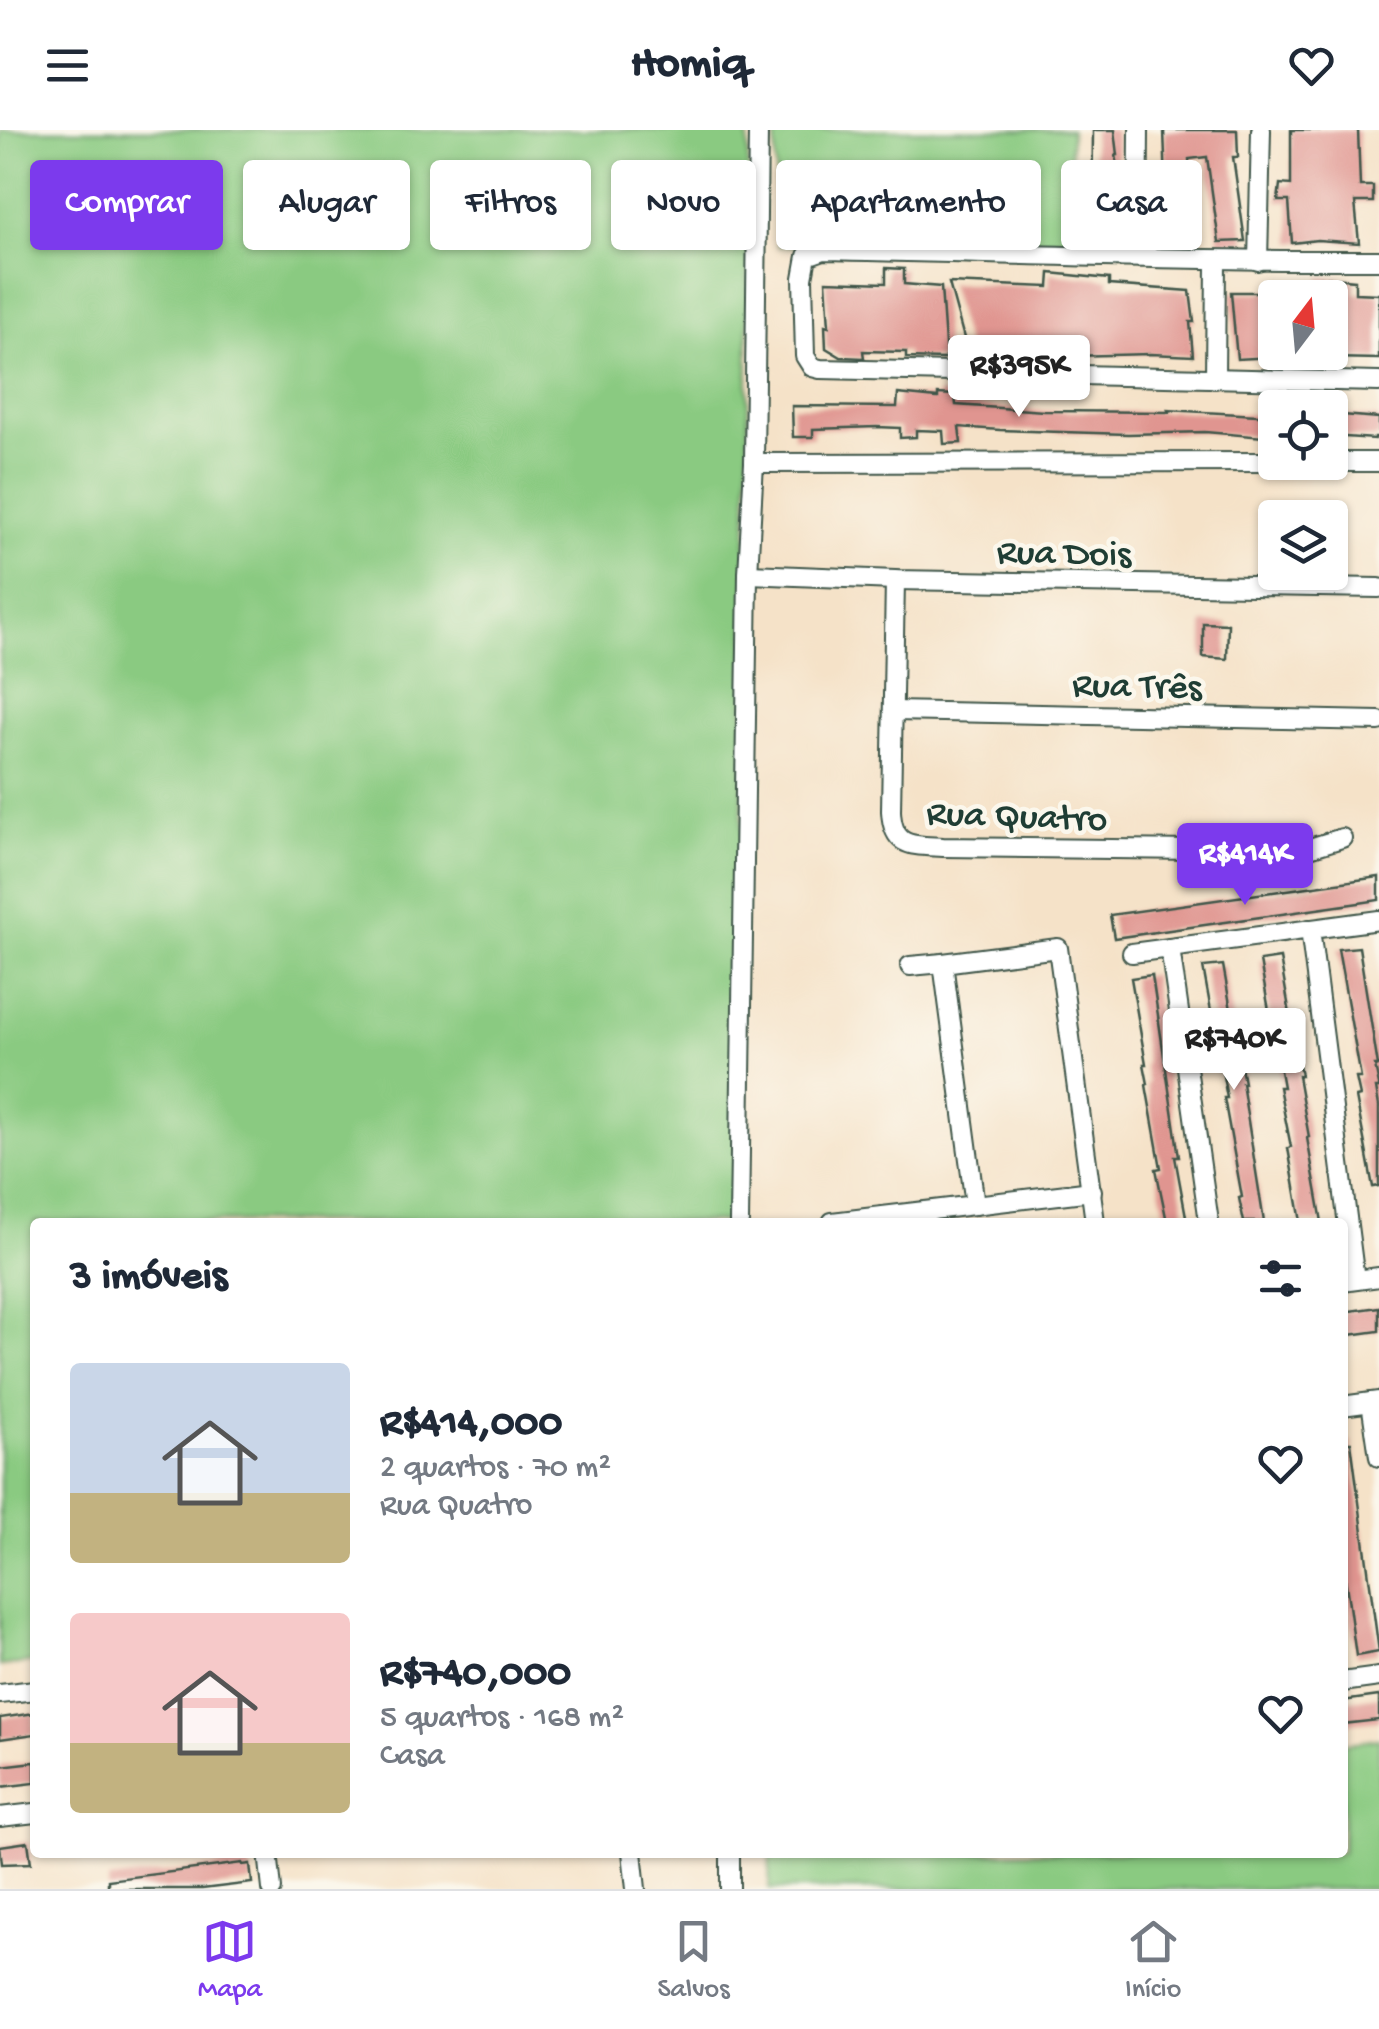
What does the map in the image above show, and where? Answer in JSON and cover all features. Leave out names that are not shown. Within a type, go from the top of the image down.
[{"type":"street","points":[[739,1218],[758,130]]},
{"type":"street","points":[[1138,130],[1138,256]]},
{"type":"street","points":[[1258,260],[1261,130]]},
{"type":"street","points":[[1379,260],[1216,261],[1138,256],[816,252],[807,256],[802,278],[806,361],[812,367],[827,370],[1379,382]]},
{"type":"street","points":[[1215,378],[1216,261]]},
{"type":"street","points":[[754,462],[1258,462]]},
{"type":"street","points":[[1348,462],[1379,462]]},
{"type":"street","name":"Rua Dois","points":[[748,574],[1379,588]]},
{"type":"street","points":[[893,711],[895,580]]},
{"type":"street","name":"Rua Três","points":[[893,711],[1379,721]]},
{"type":"street","name":"Rua Quatro","points":[[893,711],[891,810],[895,835],[907,842],[926,846],[1286,852],[1342,838]]},
{"type":"street","points":[[1132,953],[1379,920]]},
{"type":"street","points":[[1310,929],[1342,1218]]},
{"type":"street","points":[[910,966],[1058,948],[1095,1218]]},
{"type":"street","points":[[1170,948],[1208,1218]]},
{"type":"street","points":[[944,963],[975,1205]]},
{"type":"street","points":[[866,1218],[1092,1191]]},
{"type":"street","points":[[1349,1281],[1379,1277]]},
{"type":"street","points":[[1348,1405],[1375,1402],[1379,1456]]},
{"type":"street","points":[[1348,1681],[1379,1677]]},
{"type":"street","points":[[0,1694],[30,1691]]},
{"type":"street","points":[[0,1817],[30,1814]]},
{"type":"street","points":[[269,1858],[272,1889]]},
{"type":"street","points":[[633,1858],[636,1889]]},
{"type":"street","points":[[730,1858],[730,1889]]},
{"type":"green space","points":[[0,130],[748,130],[748,160],[611,160],[611,250],[748,250],[735,1218],[30,1218],[30,1663],[0,1666]]},
{"type":"green space","points":[[775,130],[1071,130],[1070,160],[1061,160],[1061,240],[1041,241],[1041,160],[776,160],[776,169]]},
{"type":"green space","points":[[1379,1739],[1379,1889],[769,1889],[770,1858],[1348,1858],[1348,1743]]},
{"type":"building","points":[[1093,130],[1115,130],[1117,160],[1093,160]]},
{"type":"building","points":[[1164,130],[1237,130],[1238,157],[1233,157],[1245,241],[1219,242],[1207,157],[1165,160]]},
{"type":"building","points":[[1291,130],[1358,130],[1360,186],[1373,186],[1373,202],[1355,202],[1359,243],[1292,243],[1289,201],[1278,201],[1280,184],[1291,185]]},
{"type":"building","points":[[886,268],[904,269],[904,284],[941,287],[946,359],[906,358],[906,352],[863,351],[864,358],[841,357],[826,348],[826,281],[886,283]]},
{"type":"building","points":[[1050,273],[1109,279],[1109,285],[1190,291],[1193,356],[990,353],[991,360],[970,360],[949,283],[1049,287]]},
{"type":"building","points":[[1320,277],[1355,280],[1355,293],[1379,294],[1379,359],[1348,358],[1348,280]]},
{"type":"building","points":[[1231,292],[1258,292],[1258,358],[1237,359]]},
{"type":"building","points":[[898,394],[938,398],[938,394],[955,395],[956,405],[1044,411],[1168,410],[1258,415],[1258,437],[959,427],[961,443],[944,444],[943,431],[916,430],[916,437],[900,438],[900,428],[877,427],[813,429],[813,437],[793,437],[792,406],[897,407]]},
{"type":"building","points":[[1348,415],[1379,418],[1379,437],[1348,437]]},
{"type":"building","points":[[1203,623],[1228,624],[1227,659],[1203,657]]},
{"type":"building","points":[[1379,877],[1379,900],[1114,938],[1110,915]]},
{"type":"building","points":[[1359,947],[1378,1066],[1379,1186],[1373,1187],[1356,1097],[1360,1096],[1356,1078],[1361,1078],[1338,949]]},
{"type":"building","points":[[1280,958],[1321,1218],[1300,1218],[1279,1087],[1283,1087],[1260,961]]},
{"type":"building","points":[[1223,965],[1263,1218],[1243,1218],[1203,967]]},
{"type":"building","points":[[1152,975],[1186,1218],[1166,1218],[1131,978]]},
{"type":"building","points":[[1379,1307],[1379,1331],[1348,1335],[1348,1311]]},
{"type":"building","points":[[1348,1442],[1379,1652],[1356,1656],[1348,1598]]},
{"type":"building","points":[[1379,1696],[1379,1720],[1348,1723],[1348,1700]]},
{"type":"building","points":[[30,1714],[30,1735],[0,1739],[0,1718]]},
{"type":"building","points":[[30,1763],[30,1784],[0,1787],[0,1766]]},
{"type":"building","points":[[28,1842],[31,1863],[2,1864],[0,1846]]},
{"type":"building","points":[[250,1864],[252,1883],[202,1889],[108,1889],[108,1880]]}]
